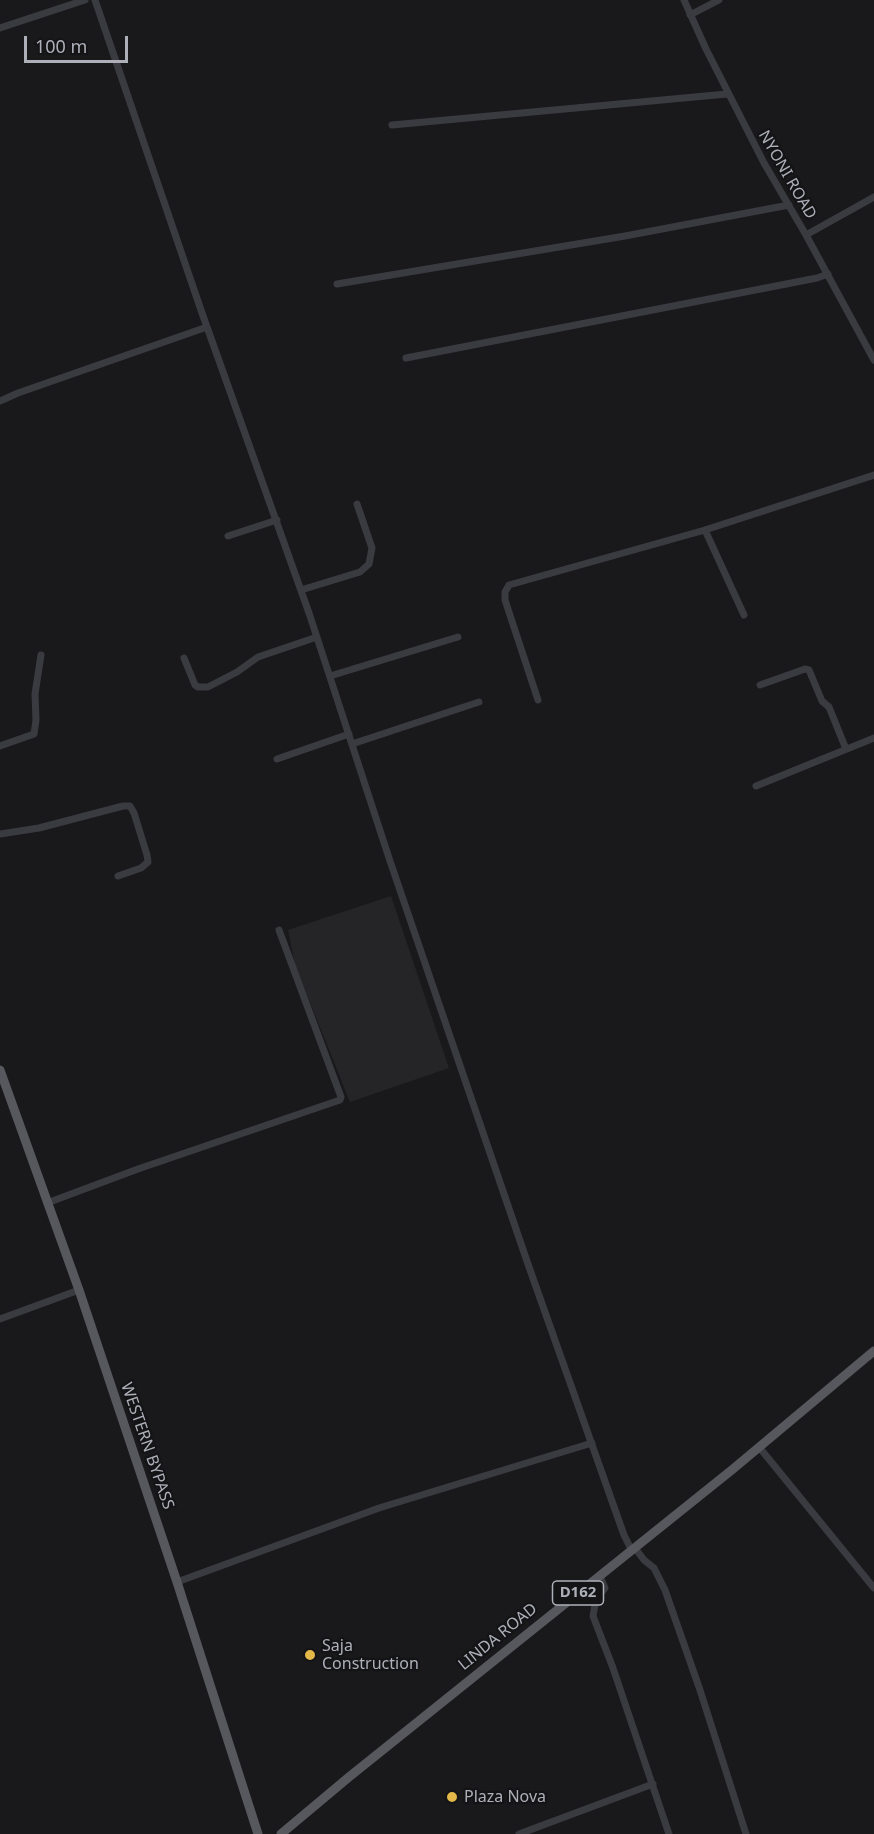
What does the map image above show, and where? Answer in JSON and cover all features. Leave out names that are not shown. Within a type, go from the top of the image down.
[{"type":"main road","name":"WESTERN BYPASS","points":[[0,1070],[79,1290],[177,1582],[258,1834]]},
{"type":"main road","name":"LINDA ROAD","points":[[281,1834],[633,1550],[874,1351]]},
{"type":"street","points":[[0,28],[85,0]]},
{"type":"street","points":[[95,0],[207,327],[317,636],[390,861],[525,1256],[624,1535],[633,1550],[654,1568],[665,1590],[746,1834]]},
{"type":"street","name":"NYONI ROAD","points":[[684,0],[728,94],[764,163],[873,354]]},
{"type":"street","points":[[690,15],[718,0]]},
{"type":"street","points":[[392,125],[728,94]]},
{"type":"street","points":[[806,235],[874,196]]},
{"type":"street","points":[[337,284],[625,236],[789,205]]},
{"type":"street","points":[[406,358],[772,287],[828,274]]},
{"type":"street","points":[[0,401],[207,327]]},
{"type":"street","points":[[538,700],[505,600],[506,588],[561,570],[705,530],[874,475]]},
{"type":"street","points":[[301,590],[360,572],[369,564],[372,548],[357,504]]},
{"type":"street","points":[[228,536],[277,520]]},
{"type":"street","points":[[705,530],[744,615]]},
{"type":"street","points":[[184,658],[195,685],[202,688],[237,672],[258,657],[317,636]]},
{"type":"street","points":[[330,676],[458,637]]},
{"type":"street","points":[[0,746],[34,734],[41,655]]},
{"type":"street","points":[[760,685],[809,669],[822,701],[829,707],[846,749]]},
{"type":"street","points":[[352,744],[479,702]]},
{"type":"street","points":[[277,759],[349,734]]},
{"type":"street","points":[[756,786],[874,738]]},
{"type":"street","points":[[0,834],[39,828],[130,806],[148,862],[141,868],[118,876]]},
{"type":"street","points":[[47,1203],[138,1169],[340,1100],[341,1097],[279,930]]},
{"type":"street","points":[[0,1319],[79,1290]]},
{"type":"street","points":[[177,1582],[379,1508],[592,1443]]},
{"type":"street","points":[[759,1447],[874,1588]]},
{"type":"street","points":[[600,1576],[605,1588],[596,1599],[593,1616],[614,1668],[669,1834]]},
{"type":"street","points":[[519,1834],[653,1785]]},
{"type":"shaded area","points":[[391,896],[449,1068],[350,1102],[295,965],[288,930]]},
{"type":"place","name":"Saja Construction","points":[[310,1655]]},
{"type":"place","name":"Plaza Nova","points":[[452,1797]]}]
